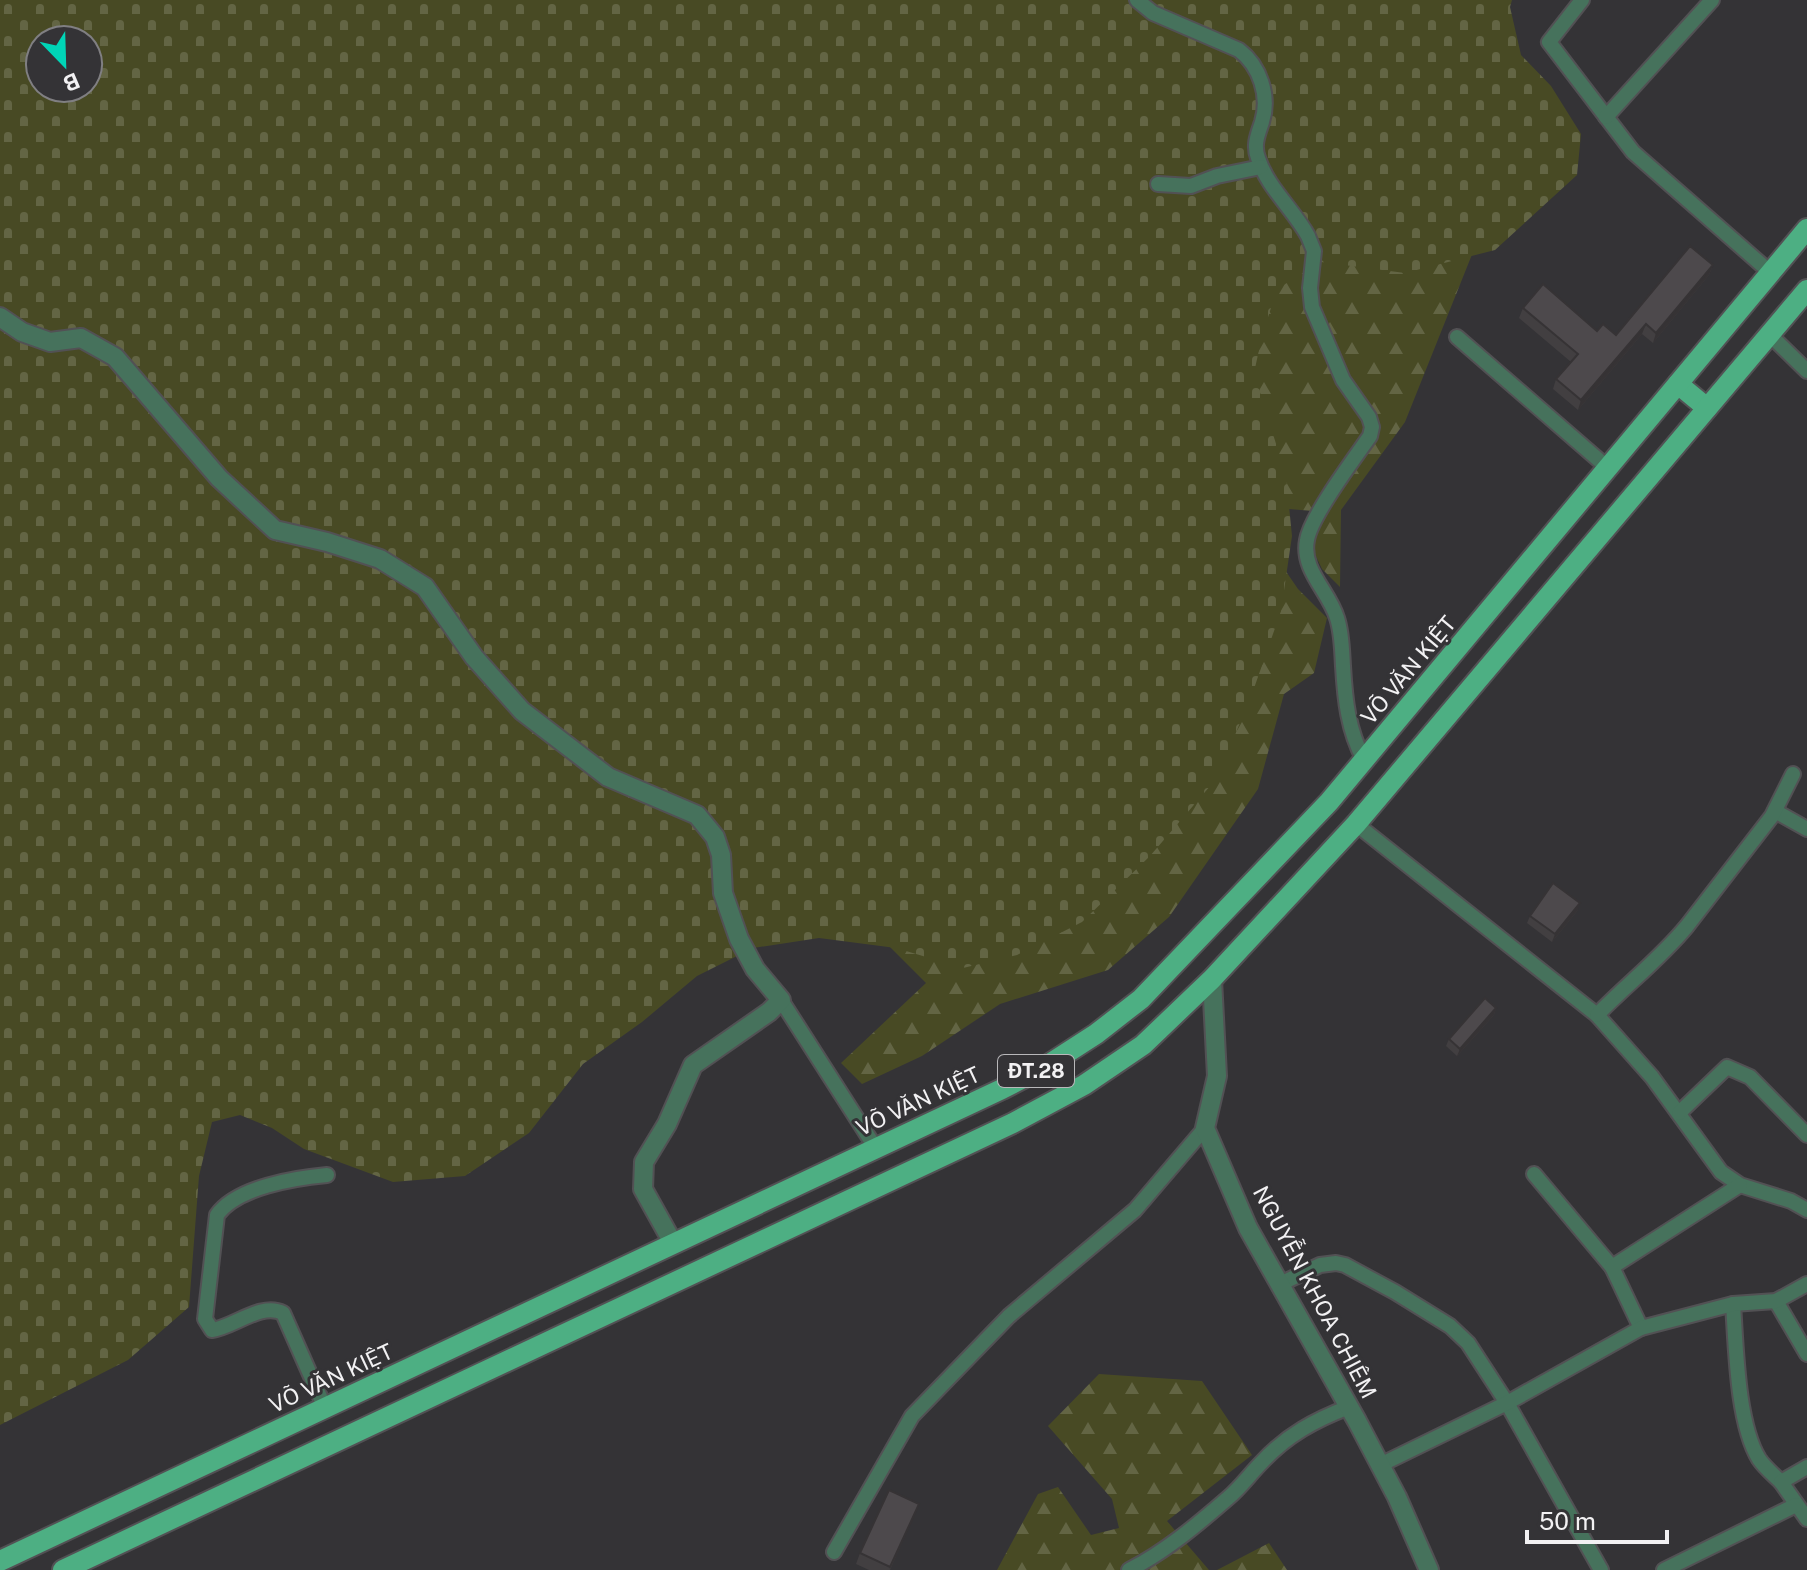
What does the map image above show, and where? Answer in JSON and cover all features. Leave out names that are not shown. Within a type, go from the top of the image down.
[{"type":"main road","name":"VÕ VĂN KIỆT","points":[[0,1561],[1002,1089],[1048,1065],[1096,1034],[1141,999],[1329,802],[1807,229]]},
{"type":"main road","name":"ĐT.28","points":[[63,1570],[1013,1123],[1084,1085],[1143,1045],[1212,979],[1356,824],[1807,290]]},
{"type":"main road","points":[[1678,384],[1707,408]]},
{"type":"main road","points":[[1186,954],[1212,979]]},
{"type":"main road","points":[[673,1243],[688,1276]]},
{"type":"street","points":[[1137,0],[1153,13],[1239,50],[1248,57],[1263,88],[1266,104],[1256,148],[1261,167],[1308,236],[1314,251],[1310,288],[1312,307],[1337,368],[1369,417],[1372,427],[1370,436],[1310,527],[1305,550],[1307,561],[1337,617],[1348,720],[1354,742],[1364,760]]},
{"type":"street","points":[[1582,0],[1549,42],[1633,152],[1771,273]]},
{"type":"street","points":[[1606,117],[1712,0]]},
{"type":"street","points":[[1158,184],[1191,186],[1217,176],[1261,167]]},
{"type":"street","points":[[0,317],[22,332],[50,342],[81,338],[115,357],[219,478],[275,530],[380,559],[425,587],[474,657],[522,711],[608,777],[697,815],[715,837],[721,855],[723,893],[739,939],[755,969],[781,1000],[875,1147]]},
{"type":"street","points":[[1769,334],[1807,371]]},
{"type":"street","points":[[1457,337],[1608,468]]},
{"type":"street","points":[[1597,1015],[1673,943],[1775,811],[1793,774]]},
{"type":"street","points":[[1775,811],[1807,829]]},
{"type":"street","points":[[1356,824],[1597,1015],[1652,1077],[1721,1172],[1740,1185],[1791,1201],[1807,1210]]},
{"type":"street","points":[[834,1552],[912,1416],[1009,1316],[1135,1210],[1205,1128],[1217,1076],[1212,979]]},
{"type":"street","points":[[673,1243],[643,1189],[644,1162],[667,1124],[693,1065],[769,1012],[781,1000]]},
{"type":"street","points":[[1679,1113],[1727,1067],[1750,1077],[1807,1135]]},
{"type":"street","name":"NGUYỄN KHOA CHIÊM","points":[[1205,1128],[1248,1228],[1380,1465],[1429,1570]]},
{"type":"street","points":[[1534,1174],[1612,1267],[1641,1328]]},
{"type":"street","points":[[325,1408],[283,1313],[276,1310],[262,1312],[212,1330],[205,1319],[217,1215],[222,1207],[270,1185],[327,1175]]},
{"type":"street","points":[[1612,1267],[1740,1185]]},
{"type":"street","points":[[1280,1284],[1329,1262],[1345,1265],[1450,1326],[1468,1343],[1507,1403],[1601,1570]]},
{"type":"street","points":[[1380,1465],[1507,1403],[1641,1328],[1733,1304],[1776,1301],[1807,1284]]},
{"type":"street","points":[[1776,1301],[1807,1354]]},
{"type":"street","points":[[1733,1304],[1749,1433],[1759,1458],[1781,1482],[1807,1519]]},
{"type":"street","points":[[1129,1570],[1183,1535],[1297,1432],[1317,1419],[1349,1407]]},
{"type":"street","points":[[1781,1482],[1807,1467]]},
{"type":"street","points":[[1664,1570],[1796,1505]]},
{"type":"green space","points":[[0,0],[1512,0],[1510,7],[1521,55],[1551,86],[1581,134],[1577,175],[1495,250],[1405,273],[1321,262],[1277,289],[1254,373],[1286,476],[1292,536],[1281,611],[1252,694],[1217,778],[1150,856],[1082,922],[1017,955],[963,968],[896,948],[819,938],[753,948],[697,976],[642,1022],[583,1064],[529,1133],[465,1176],[393,1182],[304,1149],[272,1128],[240,1115],[212,1122],[199,1176],[189,1307],[128,1360],[0,1425]]},
{"type":"green space","points":[[1523,127],[1405,422],[1341,510],[1340,587],[1322,569],[1306,535],[1313,511],[1277,508],[1265,541],[1298,589],[1327,618],[1314,673],[1284,694],[1258,789],[1169,917],[1108,970],[1000,1004],[922,1056],[862,1084],[841,1063],[926,983],[881,938],[1208,328]]},
{"type":"green space","points":[[1099,1374],[1202,1381],[1252,1455],[1167,1521],[1209,1570],[997,1570],[1038,1494],[1058,1487],[1091,1535],[1119,1528],[1112,1499],[1048,1426]]},
{"type":"green space","points":[[1269,1543],[1287,1570],[1217,1570]]},
{"type":"building","points":[[1690,246],[1713,265],[1656,333],[1646,324],[1581,400],[1556,379],[1578,354],[1523,308],[1543,284],[1597,331],[1603,324],[1616,335]]},
{"type":"building","points":[[1553,883],[1580,903],[1555,934],[1530,916]]},
{"type":"building","points":[[1485,998],[1496,1008],[1460,1049],[1449,1039]]},
{"type":"building","points":[[889,1490],[919,1504],[890,1567],[860,1553]]}]
